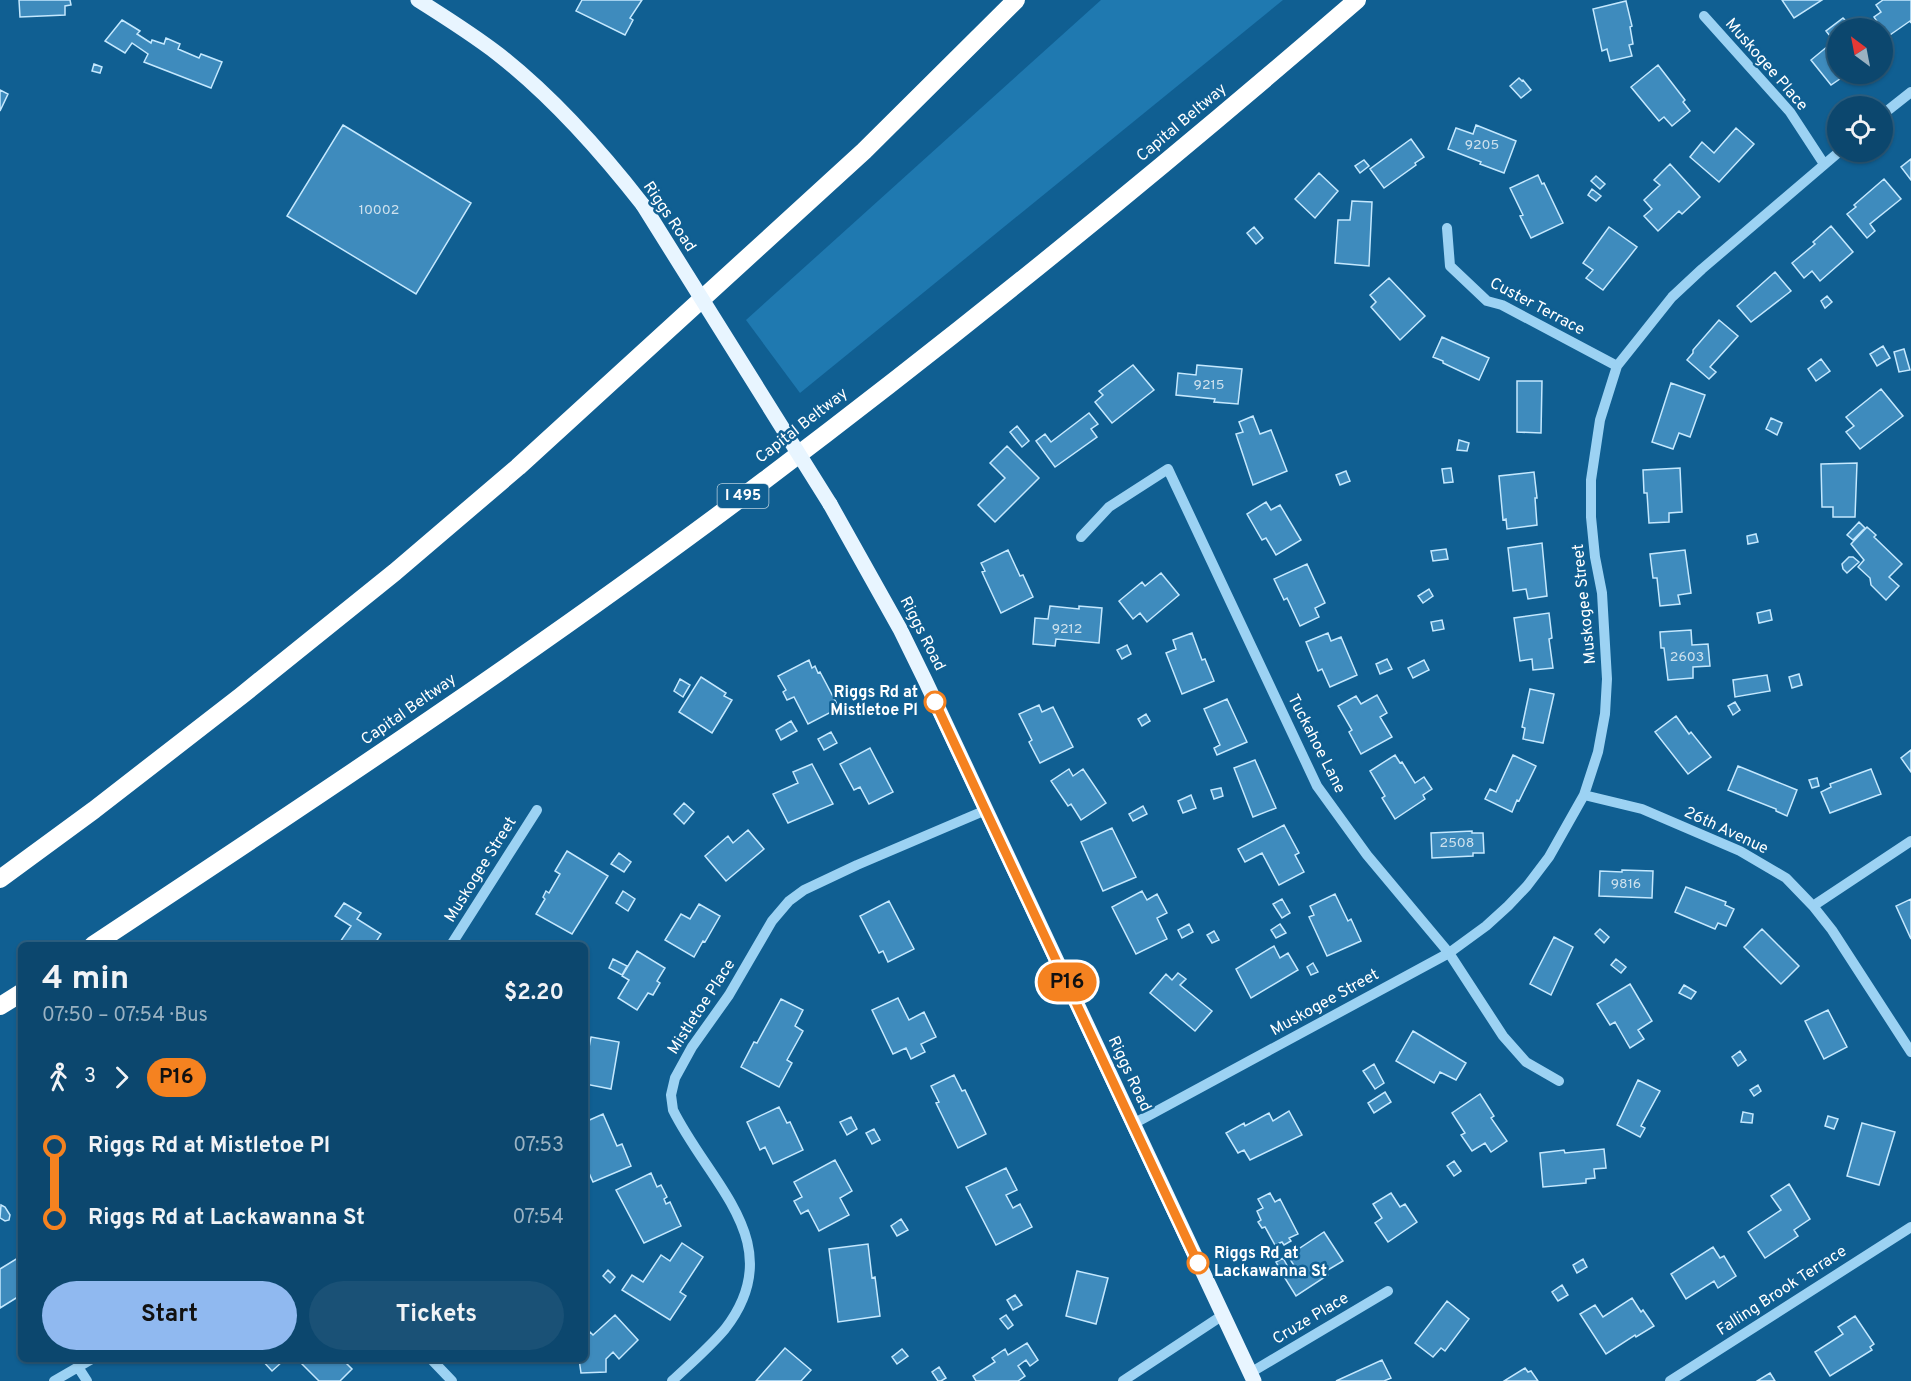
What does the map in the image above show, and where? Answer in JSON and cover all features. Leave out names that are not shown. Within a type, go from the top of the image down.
[{"type":"highway","points":[[0,879],[94,810],[241,696],[395,572],[518,467],[864,151],[1016,0]]},
{"type":"highway","name":"Capital Beltway","points":[[98,942],[316,798],[467,694],[764,481],[974,318],[1117,203],[1357,0]]},
{"type":"highway","points":[[0,1006],[18,995]]},
{"type":"main road","name":"Riggs Road","points":[[418,0],[498,54],[542,92],[614,169],[643,205],[830,504],[900,630],[1252,1377]]},
{"type":"street","name":"Muskogee Place","points":[[1704,16],[1790,112],[1824,164]]},
{"type":"street","points":[[1893,106],[1911,92]]},
{"type":"street","name":"Muskogee Street","points":[[1133,1124],[1449,953],[1486,926],[1527,886],[1549,857],[1584,795],[1598,752],[1605,714],[1607,679],[1602,592],[1595,557],[1591,517],[1591,480],[1600,420],[1617,366],[1672,297],[1702,268],[1827,162]]},
{"type":"street","name":"Custer Terrace","points":[[1447,228],[1450,266],[1487,301],[1502,305],[1617,366]]},
{"type":"street","name":"Tuckahoe Lane","points":[[1081,537],[1109,507],[1168,469],[1317,786],[1366,855],[1449,953],[1503,1036],[1526,1062],[1559,1081]]},
{"type":"street","name":"26th Avenue","points":[[1584,795],[1642,809],[1740,851],[1786,878],[1832,930],[1911,1052]]},
{"type":"street","name":"Muskogee Street","points":[[453,942],[537,810]]},
{"type":"street","name":"Mistletoe Place","points":[[672,1381],[705,1351],[729,1322],[748,1287],[751,1265],[750,1247],[740,1221],[673,1110],[670,1095],[675,1078],[692,1047],[729,995],[772,921],[789,901],[804,890],[857,865],[986,810]]},
{"type":"street","points":[[1813,906],[1911,841]]},
{"type":"street","name":"Falling Brook Terrace","points":[[1670,1381],[1911,1227]]},
{"type":"street","name":"Cruze Place","points":[[1252,1377],[1388,1291]]},
{"type":"street","points":[[1123,1381],[1223,1315]]},
{"type":"street","points":[[54,1381],[87,1362]]},
{"type":"street","points":[[434,1362],[452,1381]]},
{"type":"street","points":[[78,1367],[87,1381]]},
{"type":"shaded area","points":[[1101,0],[1283,0],[800,393],[746,320]]},
{"type":"building","points":[[19,0],[70,0],[71,5],[65,6],[65,15],[20,17]]},
{"type":"building","points":[[582,0],[642,0],[630,18],[633,20],[625,35],[576,11]]},
{"type":"building","points":[[1782,0],[1822,0],[1794,18]]},
{"type":"building","points":[[1883,0],[1911,0],[1911,23],[1910,21],[1893,33],[1893,18],[1874,17],[1881,12],[1876,5]]},
{"type":"building","points":[[1626,1],[1632,26],[1630,27],[1633,44],[1629,45],[1632,56],[1610,61],[1607,49],[1602,51],[1593,9]]},
{"type":"building","points":[[122,20],[140,31],[137,34],[151,43],[152,40],[164,44],[166,38],[180,44],[178,49],[199,58],[201,54],[222,62],[211,88],[144,62],[148,54],[132,43],[125,53],[105,41]]},
{"type":"building","points":[[1827,47],[1827,80],[1811,60]]},
{"type":"building","points":[[94,64],[102,67],[100,73],[92,71]]},
{"type":"building","points":[[1658,65],[1685,100],[1683,102],[1690,111],[1672,126],[1664,117],[1659,121],[1631,87]]},
{"type":"building","points":[[1519,78],[1531,90],[1521,98],[1510,86]]},
{"type":"building","points":[[0,90],[8,94],[0,111]]},
{"type":"building","points":[[343,125],[471,203],[416,294],[287,216]]},
{"type":"building","points":[[1476,125],[1516,141],[1504,173],[1448,149],[1456,128],[1473,134]]},
{"type":"building","points":[[1736,128],[1754,144],[1719,182],[1690,157],[1702,142],[1714,153]]},
{"type":"building","points":[[1411,139],[1424,157],[1384,188],[1370,169]]},
{"type":"building","points":[[1911,159],[1911,180],[1901,167]]},
{"type":"building","points":[[1364,160],[1369,166],[1360,173],[1355,166]]},
{"type":"building","points":[[1670,164],[1700,197],[1682,214],[1679,211],[1658,231],[1644,216],[1652,209],[1644,200],[1660,185],[1654,180]]},
{"type":"building","points":[[1319,173],[1338,191],[1315,218],[1295,199]]},
{"type":"building","points":[[1538,175],[1563,223],[1531,238],[1510,188]]},
{"type":"building","points":[[1596,176],[1605,184],[1600,189],[1591,181]]},
{"type":"building","points":[[1884,179],[1901,199],[1870,224],[1875,231],[1867,238],[1847,214]]},
{"type":"building","points":[[1592,189],[1601,196],[1596,201],[1588,195]]},
{"type":"building","points":[[1352,201],[1372,202],[1369,266],[1335,263],[1338,220],[1350,220]]},
{"type":"building","points":[[1831,226],[1853,252],[1820,281],[1812,271],[1804,278],[1792,263],[1815,244],[1813,242]]},
{"type":"building","points":[[1254,227],[1263,238],[1256,244],[1247,233]]},
{"type":"building","points":[[1609,227],[1637,247],[1603,290],[1586,278],[1593,270],[1583,263]]},
{"type":"building","points":[[1775,272],[1791,291],[1751,322],[1737,306]]},
{"type":"building","points":[[1389,278],[1425,316],[1400,340],[1371,307],[1376,302],[1370,295]]},
{"type":"building","points":[[1827,296],[1832,302],[1825,308],[1821,301]]},
{"type":"building","points":[[1719,320],[1738,336],[1710,367],[1716,372],[1709,379],[1687,360]]},
{"type":"building","points":[[1442,337],[1489,358],[1479,380],[1433,357]]},
{"type":"building","points":[[1883,346],[1890,358],[1877,366],[1870,354]]},
{"type":"building","points":[[1904,349],[1910,370],[1899,372],[1894,352]]},
{"type":"building","points":[[1821,359],[1830,371],[1816,381],[1808,369]]},
{"type":"building","points":[[1133,365],[1154,390],[1112,423],[1095,402],[1103,395],[1099,391]]},
{"type":"building","points":[[1197,365],[1242,369],[1238,404],[1176,395],[1178,373],[1196,375]]},
{"type":"building","points":[[1517,381],[1542,381],[1541,433],[1517,432]]},
{"type":"building","points":[[1671,383],[1705,395],[1690,437],[1679,433],[1673,449],[1652,442]]},
{"type":"building","points":[[1881,389],[1903,416],[1860,449],[1846,432],[1854,426],[1846,417]]},
{"type":"building","points":[[1089,413],[1098,424],[1091,429],[1097,437],[1055,467],[1036,441],[1045,434],[1051,442]]},
{"type":"building","points":[[1253,416],[1260,434],[1271,430],[1287,471],[1253,485],[1236,434],[1243,432],[1239,422]]},
{"type":"building","points":[[1771,418],[1782,423],[1777,435],[1766,429]]},
{"type":"building","points":[[1017,426],[1029,441],[1022,447],[1010,432]]},
{"type":"building","points":[[1459,440],[1469,443],[1467,451],[1457,450]]},
{"type":"building","points":[[1007,446],[1039,478],[995,522],[978,505],[1005,478],[990,463]]},
{"type":"building","points":[[1857,463],[1855,517],[1833,517],[1833,507],[1822,507],[1821,464]]},
{"type":"building","points":[[1451,468],[1453,482],[1444,483],[1442,469]]},
{"type":"building","points":[[1680,468],[1682,512],[1669,513],[1669,522],[1649,523],[1643,470]]},
{"type":"building","points":[[1346,471],[1350,481],[1340,485],[1336,475]]},
{"type":"building","points":[[1534,472],[1537,525],[1507,529],[1506,519],[1503,520],[1499,476]]},
{"type":"building","points":[[1266,502],[1271,510],[1280,505],[1301,540],[1276,555],[1266,538],[1262,540],[1247,514]]},
{"type":"building","points":[[1859,522],[1865,528],[1853,540],[1847,535]]},
{"type":"building","points":[[1867,527],[1902,564],[1889,577],[1899,586],[1886,600],[1871,585],[1870,578],[1858,567],[1864,560],[1851,544]]},
{"type":"building","points":[[1756,534],[1758,542],[1748,544],[1747,536]]},
{"type":"building","points":[[1542,543],[1547,596],[1528,599],[1526,589],[1513,591],[1508,548]]},
{"type":"building","points":[[1446,549],[1448,559],[1433,561],[1431,551]]},
{"type":"building","points":[[1008,550],[1033,597],[1001,613],[982,572],[985,571],[981,563]]},
{"type":"building","points":[[1685,550],[1691,593],[1678,595],[1680,604],[1660,606],[1657,578],[1653,578],[1650,554]]},
{"type":"building","points":[[1849,557],[1859,562],[1847,573],[1842,564]]},
{"type":"building","points":[[1307,564],[1325,603],[1315,608],[1319,617],[1300,626],[1287,598],[1284,600],[1274,579]]},
{"type":"building","points":[[1161,573],[1179,595],[1147,622],[1140,613],[1133,619],[1119,601],[1142,582],[1145,586]]},
{"type":"building","points":[[1429,589],[1433,596],[1423,603],[1418,596]]},
{"type":"building","points":[[1050,606],[1079,609],[1079,606],[1102,608],[1099,643],[1056,639],[1055,646],[1033,644],[1035,618],[1048,619]]},
{"type":"building","points":[[1770,610],[1772,620],[1759,623],[1757,613]]},
{"type":"building","points":[[1549,613],[1552,638],[1549,639],[1553,668],[1533,670],[1532,659],[1520,661],[1514,618]]},
{"type":"building","points":[[1442,620],[1444,629],[1433,631],[1431,622]]},
{"type":"building","points":[[1691,630],[1692,645],[1708,644],[1710,666],[1693,667],[1693,678],[1668,680],[1660,632]]},
{"type":"building","points":[[1192,633],[1202,660],[1205,659],[1214,681],[1182,694],[1166,653],[1176,649],[1173,640]]},
{"type":"building","points":[[1328,633],[1331,641],[1341,637],[1357,675],[1330,687],[1322,669],[1318,671],[1306,642]]},
{"type":"building","points":[[1127,645],[1131,654],[1122,659],[1117,650]]},
{"type":"building","points":[[1387,659],[1392,669],[1380,674],[1376,664]]},
{"type":"building","points":[[809,660],[812,668],[815,666],[818,673],[820,672],[839,708],[808,724],[794,697],[787,700],[783,692],[786,690],[778,676]]},
{"type":"building","points":[[1424,660],[1429,670],[1413,678],[1408,668]]},
{"type":"building","points":[[1799,674],[1802,685],[1792,688],[1789,677]]},
{"type":"building","points":[[1767,675],[1770,691],[1735,697],[1733,680]]},
{"type":"building","points":[[701,677],[726,693],[724,696],[732,700],[712,733],[679,712]]},
{"type":"building","points":[[680,679],[690,685],[683,697],[674,691]]},
{"type":"building","points":[[1530,689],[1554,694],[1543,743],[1523,739],[1525,728],[1522,727]]},
{"type":"building","points":[[1377,695],[1387,713],[1380,717],[1392,737],[1361,754],[1349,732],[1352,730],[1338,706],[1356,696],[1361,704]]},
{"type":"building","points":[[1227,699],[1247,742],[1217,755],[1214,748],[1220,745],[1204,709]]},
{"type":"building","points":[[1735,702],[1740,710],[1733,715],[1728,706]]},
{"type":"building","points":[[1039,705],[1042,712],[1053,707],[1073,747],[1040,763],[1029,742],[1032,740],[1019,714]]},
{"type":"building","points":[[1146,714],[1150,721],[1142,726],[1138,719]]},
{"type":"building","points":[[1676,716],[1711,757],[1688,774],[1655,732]]},
{"type":"building","points":[[791,721],[797,731],[781,740],[776,730]]},
{"type":"building","points":[[831,732],[837,743],[824,750],[818,739]]},
{"type":"building","points":[[870,748],[893,792],[869,804],[860,787],[854,790],[840,764]]},
{"type":"building","points":[[1911,750],[1911,772],[1901,758]]},
{"type":"building","points":[[1395,755],[1415,783],[1424,777],[1432,789],[1423,795],[1425,799],[1395,819],[1382,798],[1385,796],[1370,771]]},
{"type":"building","points":[[1513,755],[1536,766],[1512,812],[1485,799],[1490,789],[1496,792]]},
{"type":"building","points":[[1255,760],[1276,808],[1253,817],[1234,768]]},
{"type":"building","points":[[812,764],[833,804],[788,823],[773,794],[798,783],[793,772]]},
{"type":"building","points":[[1738,766],[1797,790],[1787,816],[1776,809],[1728,790]]},
{"type":"building","points":[[1069,769],[1073,776],[1083,769],[1106,803],[1081,820],[1071,804],[1068,806],[1051,781]]},
{"type":"building","points":[[1871,769],[1881,794],[1830,813],[1821,792],[1831,787],[1830,784]]},
{"type":"building","points":[[1817,778],[1819,786],[1812,788],[1809,780]]},
{"type":"building","points":[[1221,788],[1223,796],[1214,799],[1211,790]]},
{"type":"building","points":[[1191,795],[1196,808],[1183,813],[1178,801]]},
{"type":"building","points":[[684,803],[694,812],[684,824],[674,814]]},
{"type":"building","points":[[1143,806],[1147,814],[1133,821],[1129,814]]},
{"type":"building","points":[[1284,825],[1299,853],[1295,855],[1304,872],[1279,885],[1262,853],[1245,862],[1238,849]]},
{"type":"building","points":[[1112,828],[1136,877],[1103,891],[1081,842]]},
{"type":"building","points":[[748,830],[764,849],[726,881],[705,856],[728,836],[733,843]]},
{"type":"building","points":[[1472,831],[1472,833],[1483,833],[1484,853],[1473,853],[1473,856],[1432,858],[1431,833]]},
{"type":"building","points":[[567,851],[608,876],[572,934],[536,914],[545,899],[543,897],[546,891],[549,893],[560,874],[555,871]]},
{"type":"building","points":[[619,853],[631,862],[624,872],[611,864]]},
{"type":"building","points":[[1622,870],[1653,871],[1652,898],[1599,896],[1600,871],[1622,872]]},
{"type":"building","points":[[1686,887],[1726,902],[1725,905],[1734,909],[1726,926],[1718,923],[1715,929],[1675,912]]},
{"type":"building","points":[[623,891],[635,899],[628,911],[616,903]]},
{"type":"building","points":[[1142,891],[1147,900],[1157,894],[1167,913],[1157,918],[1167,939],[1136,954],[1112,907]]},
{"type":"building","points":[[1335,894],[1348,921],[1351,919],[1361,941],[1327,956],[1309,917],[1314,915],[1310,906]]},
{"type":"building","points":[[1282,899],[1290,913],[1282,918],[1273,904]]},
{"type":"building","points":[[1911,899],[1911,939],[1896,906]]},
{"type":"building","points":[[889,901],[914,949],[888,962],[883,951],[879,953],[860,916]]},
{"type":"building","points":[[344,903],[361,913],[357,919],[381,934],[376,942],[340,942],[351,926],[335,916]]},
{"type":"building","points":[[699,904],[720,916],[694,957],[665,940],[681,914],[690,919]]},
{"type":"building","points":[[1189,924],[1193,932],[1182,938],[1178,930]]},
{"type":"building","points":[[1280,924],[1286,933],[1276,938],[1271,930]]},
{"type":"building","points":[[1600,929],[1609,937],[1604,943],[1595,934]]},
{"type":"building","points":[[1762,929],[1799,966],[1781,984],[1744,947]]},
{"type":"building","points":[[1214,931],[1219,940],[1212,943],[1207,935]]},
{"type":"building","points":[[1554,937],[1573,947],[1551,995],[1530,984]]},
{"type":"building","points":[[1274,946],[1280,958],[1288,953],[1298,970],[1251,998],[1236,969]]},
{"type":"building","points":[[637,951],[665,968],[657,981],[660,983],[653,995],[648,993],[637,1010],[618,998],[629,980],[622,976]]},
{"type":"building","points":[[613,959],[627,966],[622,975],[609,968]]},
{"type":"building","points":[[1616,959],[1626,967],[1621,973],[1611,965]]},
{"type":"building","points":[[1313,963],[1318,972],[1311,975],[1307,967]]},
{"type":"building","points":[[1178,973],[1186,979],[1180,985],[1212,1011],[1195,1031],[1150,993],[1166,974],[1172,980]]},
{"type":"building","points":[[1630,984],[1652,1021],[1638,1030],[1644,1039],[1630,1048],[1615,1022],[1610,1025],[1597,1004]]},
{"type":"building","points":[[1684,985],[1696,992],[1691,999],[1679,993]]},
{"type":"building","points":[[898,998],[909,1020],[924,1012],[936,1037],[921,1044],[925,1052],[911,1059],[906,1048],[893,1054],[872,1010]]},
{"type":"building","points":[[781,999],[803,1010],[795,1026],[803,1031],[787,1060],[792,1063],[779,1087],[741,1067]]},
{"type":"building","points":[[1828,1010],[1847,1047],[1824,1059],[1805,1021]]},
{"type":"building","points":[[1413,1031],[1466,1063],[1456,1080],[1440,1072],[1434,1083],[1396,1061]]},
{"type":"building","points":[[591,1037],[619,1042],[611,1089],[588,1085],[588,1052]]},
{"type":"building","points":[[1740,1051],[1746,1060],[1738,1066],[1732,1057]]},
{"type":"building","points":[[1374,1064],[1384,1083],[1375,1089],[1363,1071]]},
{"type":"building","points":[[954,1075],[962,1091],[965,1090],[986,1134],[958,1148],[936,1103],[939,1102],[931,1086]]},
{"type":"building","points":[[1638,1080],[1660,1091],[1641,1126],[1645,1128],[1640,1137],[1617,1125]]},
{"type":"building","points":[[1758,1085],[1761,1091],[1754,1096],[1750,1090]]},
{"type":"building","points":[[1385,1092],[1391,1102],[1374,1113],[1368,1103]]},
{"type":"building","points":[[1480,1094],[1494,1116],[1491,1118],[1507,1141],[1491,1152],[1485,1143],[1472,1151],[1461,1135],[1465,1133],[1452,1113]]},
{"type":"building","points":[[779,1107],[787,1123],[790,1122],[803,1150],[773,1164],[765,1147],[760,1150],[747,1122]]},
{"type":"building","points":[[1289,1111],[1302,1135],[1250,1160],[1244,1150],[1238,1153],[1226,1133],[1269,1113],[1273,1121]]},
{"type":"building","points":[[1743,1112],[1753,1114],[1752,1123],[1741,1122]]},
{"type":"building","points":[[603,1114],[617,1146],[622,1144],[631,1166],[593,1182],[588,1171],[588,1121]]},
{"type":"building","points":[[1828,1116],[1838,1119],[1834,1129],[1825,1126]]},
{"type":"building","points":[[851,1117],[857,1129],[847,1135],[840,1122]]},
{"type":"building","points":[[1862,1123],[1895,1132],[1879,1185],[1847,1176]]},
{"type":"building","points":[[874,1129],[880,1140],[872,1144],[866,1133]]},
{"type":"building","points":[[1604,1149],[1606,1168],[1594,1169],[1595,1178],[1586,1179],[1586,1183],[1543,1187],[1540,1153]]},
{"type":"building","points":[[835,1160],[852,1191],[840,1198],[849,1215],[819,1231],[808,1210],[801,1214],[794,1201],[802,1197],[794,1182]]},
{"type":"building","points":[[1454,1161],[1461,1171],[1454,1176],[1447,1166]]},
{"type":"building","points":[[1006,1168],[1017,1190],[1006,1195],[1013,1208],[1020,1204],[1032,1227],[996,1245],[966,1187]]},
{"type":"building","points":[[651,1173],[657,1187],[661,1185],[667,1197],[664,1199],[666,1204],[670,1202],[681,1226],[644,1243],[616,1190]]},
{"type":"building","points":[[1789,1184],[1810,1219],[1794,1230],[1798,1236],[1765,1258],[1748,1232],[1781,1210],[1771,1196]]},
{"type":"building","points":[[1270,1193],[1275,1202],[1280,1199],[1298,1234],[1289,1238],[1291,1241],[1284,1245],[1282,1242],[1275,1245],[1265,1227],[1262,1228],[1258,1222],[1261,1220],[1257,1211],[1263,1208],[1258,1199]]},
{"type":"building","points":[[1391,1193],[1400,1207],[1405,1204],[1417,1222],[1388,1242],[1375,1223],[1382,1218],[1373,1204]]},
{"type":"building","points":[[1,1205],[10,1215],[9,1220],[5,1221],[0,1218]]},
{"type":"building","points":[[901,1219],[908,1230],[897,1236],[891,1226]]},
{"type":"building","points":[[1324,1232],[1343,1261],[1326,1271],[1328,1275],[1296,1296],[1283,1275],[1295,1267],[1288,1256]]},
{"type":"building","points":[[682,1243],[703,1257],[680,1292],[686,1296],[670,1320],[622,1290],[632,1275],[643,1282],[661,1255],[670,1261]]},
{"type":"building","points":[[868,1244],[880,1316],[838,1322],[829,1249]]},
{"type":"building","points":[[1713,1247],[1720,1258],[1724,1256],[1736,1276],[1718,1288],[1714,1281],[1686,1299],[1671,1274]]},
{"type":"building","points":[[18,1258],[18,1297],[0,1308],[0,1269]]},
{"type":"building","points":[[1283,1258],[1289,1269],[1282,1273],[1276,1262]]},
{"type":"building","points":[[1583,1259],[1587,1267],[1577,1273],[1573,1265]]},
{"type":"building","points":[[608,1270],[615,1277],[610,1283],[603,1276]]},
{"type":"building","points":[[1077,1271],[1108,1278],[1096,1324],[1066,1316]]},
{"type":"building","points":[[1562,1285],[1568,1295],[1558,1301],[1552,1292]]},
{"type":"building","points":[[1015,1295],[1022,1305],[1013,1310],[1007,1300]]},
{"type":"building","points":[[1632,1298],[1654,1326],[1606,1354],[1580,1314],[1595,1305],[1603,1317]]},
{"type":"building","points":[[1447,1301],[1469,1319],[1445,1351],[1441,1348],[1433,1357],[1415,1343]]},
{"type":"building","points":[[615,1315],[638,1340],[619,1359],[613,1352],[606,1359],[606,1372],[581,1373],[579,1362],[588,1362],[588,1334],[590,1332],[593,1335]]},
{"type":"building","points":[[1006,1315],[1013,1325],[1008,1329],[1000,1319]]},
{"type":"building","points":[[1855,1316],[1874,1344],[1870,1347],[1872,1350],[1830,1376],[1815,1352],[1843,1334],[1838,1327]]},
{"type":"building","points":[[1027,1343],[1038,1360],[1030,1366],[1026,1360],[1018,1366],[1025,1376],[1018,1381],[976,1381],[973,1376],[995,1362],[992,1358],[1005,1349],[1008,1355]]},
{"type":"building","points":[[785,1348],[811,1370],[801,1381],[756,1381]]},
{"type":"building","points":[[902,1349],[908,1356],[897,1364],[892,1357]]},
{"type":"building","points":[[1382,1360],[1391,1378],[1384,1381],[1336,1381]]},
{"type":"building","points":[[264,1362],[282,1362],[272,1371]]},
{"type":"building","points":[[300,1362],[345,1362],[352,1369],[340,1381],[319,1381]]},
{"type":"building","points":[[939,1367],[946,1378],[941,1381],[938,1381],[932,1372]]},
{"type":"building","points":[[1525,1368],[1528,1372],[1531,1371],[1538,1381],[1504,1381]]},
{"type":"building","points":[[1770,1373],[1775,1381],[1757,1381]]},
{"type":"bus line","name":"P16","points":[[935,702],[1198,1263]]},
{"type":"place","name":"Riggs Rd at Mistletoe Pl","points":[[935,702]]},
{"type":"place","name":"Riggs Rd at Lackawanna St","points":[[1198,1263]]}]
